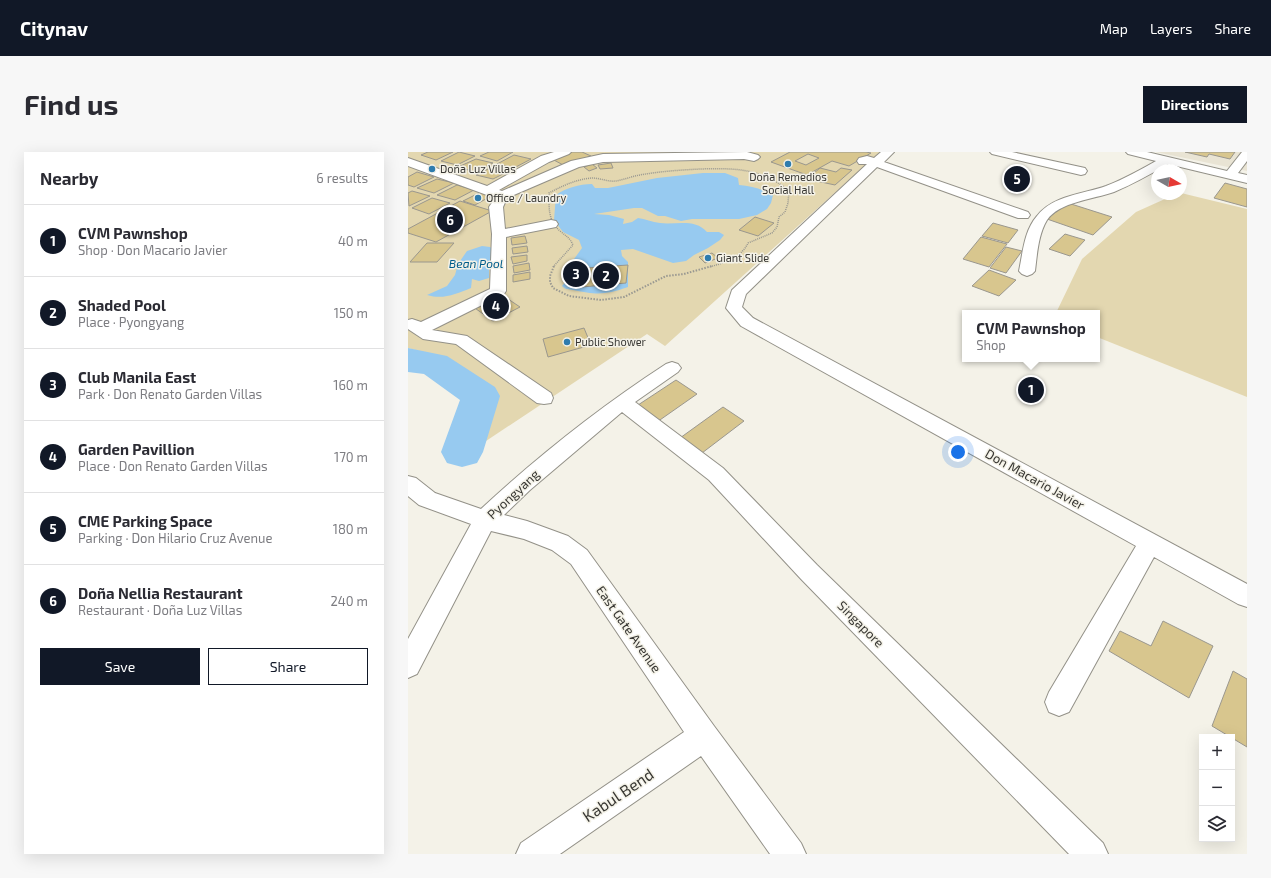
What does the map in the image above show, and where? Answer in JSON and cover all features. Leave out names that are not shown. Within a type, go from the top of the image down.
[{"type":"street","points":[[483,189],[565,152]]},
{"type":"street","points":[[591,152],[603,158],[759,154]]},
{"type":"street","points":[[414,325],[498,290],[499,234],[496,207],[502,196],[575,164],[603,158],[620,152]]},
{"type":"street","points":[[996,152],[1081,172]]},
{"type":"street","points":[[1132,152],[1247,179]]},
{"type":"street","points":[[1230,175],[1247,152]]},
{"type":"street","points":[[732,168],[759,154]]},
{"type":"street","points":[[855,165],[882,155],[1023,215]]},
{"type":"street","name":"Don Macario Javier","points":[[882,155],[738,293],[734,308],[747,322],[1247,596]]},
{"type":"street","points":[[1027,271],[1034,233],[1046,213],[1061,204],[1137,177],[1167,160]]},
{"type":"street","points":[[408,162],[502,196]]},
{"type":"street","points":[[499,234],[552,224]]},
{"type":"street","points":[[414,325],[429,335],[460,340],[544,398]]},
{"type":"street","name":"Pyongyang","points":[[408,665],[485,520],[522,484],[622,402],[672,368]]},
{"type":"street","name":"Singapore","points":[[622,402],[716,474],[809,572],[1092,854]]},
{"type":"street","name":"East Gate Avenue","points":[[408,484],[427,499],[485,520],[534,532],[560,543],[579,557],[704,736],[790,854]]},
{"type":"street","points":[[1059,702],[1150,543]]},
{"type":"street","name":"Kabul Bend","points":[[532,854],[704,736]]},
{"type":"path","points":[[732,168],[757,173],[772,178],[790,191],[788,204],[785,212],[779,217],[777,227],[772,233],[748,243],[744,252],[722,263],[678,276],[667,276],[638,291],[617,299],[590,300],[572,297],[553,289],[550,283],[552,269],[560,256],[573,245],[570,238],[552,224],[548,210],[549,193],[562,186],[593,178],[614,180],[645,174],[683,170],[732,168]]},
{"type":"shaded area","points":[[408,152],[880,152],[665,346],[647,334],[480,445],[490,389],[438,356],[408,348]]},
{"type":"shaded area","points":[[1156,152],[1247,152],[1247,171]]},
{"type":"shaded area","points":[[1187,194],[1247,209],[1247,397],[1100,338],[1100,310],[1057,310],[1082,259],[1136,212],[1163,200],[1187,200]]},
{"type":"water","points":[[703,173],[725,173],[738,178],[739,185],[757,188],[773,195],[771,203],[767,209],[757,215],[739,219],[692,219],[681,221],[665,216],[658,216],[642,208],[594,214],[609,215],[624,219],[623,224],[632,222],[638,218],[660,223],[685,223],[697,225],[707,232],[719,232],[724,235],[720,240],[686,261],[673,263],[633,249],[621,250],[622,256],[628,262],[628,287],[620,290],[607,293],[588,293],[567,289],[562,286],[571,275],[569,266],[582,248],[579,240],[563,232],[554,220],[556,195],[568,188],[582,185],[592,184],[595,188],[608,188],[657,178]]},
{"type":"water","name":"Bean Pool","points":[[482,246],[490,247],[494,250],[495,262],[489,270],[489,278],[479,281],[472,279],[471,288],[455,294],[444,297],[427,295],[447,286],[455,275],[458,264],[467,251]]},
{"type":"building","points":[[428,152],[453,152],[436,160],[421,155]]},
{"type":"building","points":[[459,152],[475,156],[457,165],[441,161]]},
{"type":"building","points":[[489,152],[513,152],[497,161],[480,156]]},
{"type":"building","points":[[571,152],[582,152],[591,156],[565,166],[552,159]]},
{"type":"building","name":"Doña Remedios Social Hall","points":[[790,152],[871,153],[849,166],[832,161],[807,175],[771,162]],"holes":[[[808,154],[819,158],[806,165],[795,161]]]},
{"type":"building","points":[[1185,152],[1235,152],[1230,159],[1209,154],[1207,157]]},
{"type":"building","points":[[514,155],[531,159],[514,168],[497,164]]},
{"type":"building","points":[[476,159],[493,163],[475,172],[458,167]]},
{"type":"building","points":[[611,163],[613,168],[600,169],[598,165]]},
{"type":"building","points":[[592,164],[597,168],[589,171],[584,167]]},
{"type":"building","points":[[494,166],[511,170],[493,179],[476,175]]},
{"type":"building","points":[[820,168],[836,172],[841,168],[852,170],[835,185],[807,179]]},
{"type":"building","points":[[417,172],[434,177],[414,187],[408,185],[408,177]]},
{"type":"building","points":[[437,179],[454,183],[434,193],[417,188]]},
{"type":"building","points":[[1225,183],[1247,189],[1247,207],[1214,198]]},
{"type":"building","points":[[457,185],[474,190],[455,200],[437,195]]},
{"type":"building","points":[[412,191],[430,196],[409,206],[408,193]]},
{"type":"building","name":"Office / Laundry","points":[[481,192],[493,195],[475,205],[463,201]]},
{"type":"building","points":[[432,198],[450,203],[429,214],[412,208]]},
{"type":"building","points":[[460,201],[492,211],[436,242],[408,233],[408,229]]},
{"type":"building","points":[[1068,203],[1112,217],[1093,235],[1047,219]]},
{"type":"building","points":[[755,217],[774,223],[758,236],[739,230]]},
{"type":"building","points":[[993,223],[1018,230],[1008,243],[982,236]]},
{"type":"building","points":[[1065,234],[1085,240],[1070,256],[1049,249]]},
{"type":"building","points":[[525,236],[527,243],[512,245],[511,238]]},
{"type":"building","points":[[981,237],[1007,244],[989,267],[963,259]]},
{"type":"building","points":[[427,243],[454,243],[437,262],[410,262]]},
{"type":"building","points":[[527,246],[528,252],[513,254],[512,248]]},
{"type":"building","points":[[1006,247],[1022,251],[1006,273],[990,268]]},
{"type":"building","name":"Giant Slide","points":[[712,253],[718,258],[705,263],[699,257]]},
{"type":"building","points":[[527,255],[527,261],[513,264],[511,257]]},
{"type":"building","points":[[529,263],[530,270],[514,273],[513,266]]},
{"type":"building","points":[[628,265],[626,283],[582,287],[586,268]]},
{"type":"building","points":[[989,270],[1016,280],[999,296],[972,286]]},
{"type":"building","points":[[530,272],[530,279],[513,282],[513,275]]},
{"type":"building","points":[[499,293],[520,307],[493,321],[472,306]]},
{"type":"building","name":"Public Shower","points":[[584,328],[591,345],[548,357],[543,339]]},
{"type":"building","points":[[676,380],[697,394],[657,422],[635,407]]},
{"type":"building","points":[[723,407],[744,421],[702,453],[680,438]]},
{"type":"building","points":[[1163,621],[1213,646],[1189,698],[1109,651],[1120,631],[1151,646]]},
{"type":"building","points":[[1233,671],[1247,679],[1247,747],[1235,740],[1235,734],[1225,734],[1212,726]]},
{"type":"waterway","points":[[408,360],[434,364],[481,396],[462,452]]},
{"type":"place","name":"Doña Remedios Social Hall","points":[[788,164]]},
{"type":"place","name":"Doña Luz Villas","points":[[432,169]]},
{"type":"place","name":"CME Parking Space","points":[[1017,179]]},
{"type":"place","name":"Office / Laundry","points":[[478,198]]},
{"type":"place","name":"Doña Nellia Restaurant","points":[[450,220]]},
{"type":"place","name":"Giant Slide","points":[[708,258]]},
{"type":"place","name":"Club Manila East","points":[[576,274]]},
{"type":"place","name":"Shaded Pool","points":[[606,276]]},
{"type":"place","name":"Garden Pavillion","points":[[496,306]]},
{"type":"place","name":"Public Shower","points":[[567,342]]},
{"type":"place","name":"CVM Pawnshop","points":[[1031,390]]}]
